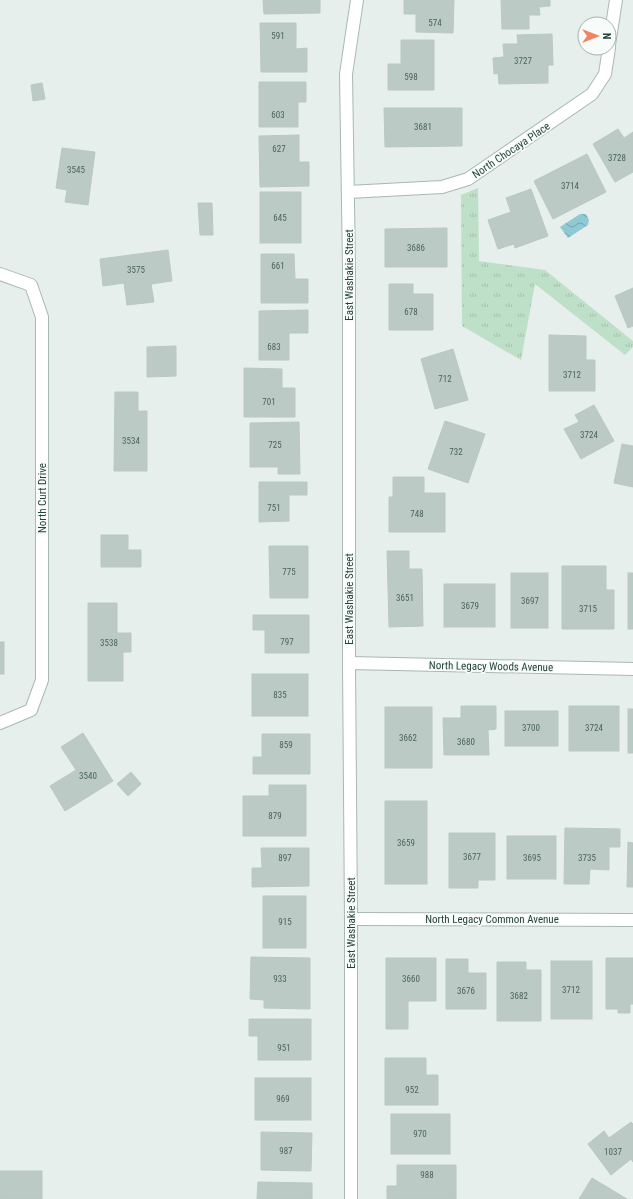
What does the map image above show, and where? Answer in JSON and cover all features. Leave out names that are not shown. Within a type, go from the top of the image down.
[{"type":"street","name":"East Washakie Street","points":[[350,1199],[351,919],[349,663],[349,268],[346,74],[357,0]]},
{"type":"street","name":"North Chocaya Place","points":[[614,16],[616,0]]},
{"type":"street","name":"North Chocaya Place","points":[[348,192],[442,187],[468,179],[592,94],[605,74],[608,56]]},
{"type":"street","name":"North Curt Drive","points":[[0,274],[30,285],[42,317],[42,680],[31,710],[0,724]]},
{"type":"street","name":"North Legacy Woods Avenue","points":[[349,663],[633,669]]},
{"type":"street","name":"North Legacy Common Avenue","points":[[351,919],[633,920]]},
{"type":"green space","points":[[478,188],[479,261],[545,270],[633,341],[633,347],[625,355],[535,284],[521,360],[462,326],[461,195]]},
{"type":"water","points":[[580,214],[586,214],[589,220],[588,225],[568,238],[560,227]]},
{"type":"building","points":[[263,0],[320,0],[320,13],[264,14]]},
{"type":"building","points":[[404,0],[454,0],[453,33],[416,32],[416,14],[404,14]]},
{"type":"building","points":[[501,0],[550,0],[550,6],[539,7],[540,15],[529,15],[529,29],[502,29]]},
{"type":"building","points":[[260,23],[296,23],[296,49],[307,48],[307,72],[261,72]]},
{"type":"building","points":[[552,34],[553,65],[548,65],[548,83],[499,84],[498,73],[494,74],[493,58],[504,57],[503,44],[518,44],[517,35]]},
{"type":"building","points":[[401,40],[434,40],[434,90],[388,90],[388,64],[401,64]]},
{"type":"building","points":[[259,82],[306,82],[306,102],[298,102],[298,127],[259,127]]},
{"type":"building","points":[[42,83],[45,99],[33,101],[31,85]]},
{"type":"building","points":[[384,108],[462,108],[462,146],[385,147]]},
{"type":"building","points":[[618,129],[624,138],[633,132],[633,172],[615,182],[593,144]]},
{"type":"building","points":[[299,135],[299,162],[309,162],[309,186],[260,187],[259,136]]},
{"type":"building","points":[[62,148],[95,152],[88,205],[65,202],[67,190],[56,188]]},
{"type":"building","points":[[587,154],[606,192],[553,219],[534,181]]},
{"type":"building","points":[[531,189],[548,236],[515,248],[514,244],[498,249],[488,220],[511,212],[506,198]]},
{"type":"building","points":[[260,192],[301,192],[301,243],[260,243]]},
{"type":"building","points":[[198,203],[212,203],[213,235],[200,235]]},
{"type":"building","points":[[447,228],[447,267],[385,267],[385,229]]},
{"type":"building","points":[[168,250],[172,281],[151,284],[154,302],[127,305],[124,283],[103,286],[100,259]]},
{"type":"building","points":[[261,254],[294,254],[295,279],[308,279],[308,303],[261,303]]},
{"type":"building","points":[[389,284],[413,284],[413,294],[433,294],[433,330],[389,330]]},
{"type":"building","points":[[633,288],[633,326],[628,328],[615,296]]},
{"type":"building","points":[[308,310],[308,333],[289,333],[289,360],[259,360],[259,311]]},
{"type":"building","points":[[549,335],[586,336],[586,360],[595,360],[595,391],[549,391]]},
{"type":"building","points":[[176,346],[176,376],[147,377],[147,347]]},
{"type":"building","points":[[453,349],[468,400],[435,409],[421,359]]},
{"type":"building","points":[[244,368],[282,369],[282,388],[295,388],[295,417],[244,417]]},
{"type":"building","points":[[115,392],[138,392],[138,411],[147,411],[147,471],[114,471]]},
{"type":"building","points":[[594,405],[614,441],[581,459],[564,429],[579,422],[575,415]]},
{"type":"building","points":[[445,421],[485,434],[468,483],[428,469]]},
{"type":"building","points":[[299,422],[300,474],[278,474],[278,467],[250,467],[250,423]]},
{"type":"building","points":[[622,444],[633,446],[633,487],[614,483]]},
{"type":"building","points":[[393,477],[424,477],[424,493],[445,493],[445,532],[389,532],[389,497],[393,497]]},
{"type":"building","points":[[259,482],[307,482],[307,495],[289,495],[289,521],[259,522]]},
{"type":"building","points":[[101,535],[128,535],[128,550],[141,550],[141,567],[101,567]]},
{"type":"building","points":[[269,546],[308,546],[308,598],[270,598]]},
{"type":"building","points":[[387,551],[409,551],[409,569],[422,569],[423,626],[389,627]]},
{"type":"building","points":[[562,566],[606,566],[606,590],[614,590],[614,629],[562,629]]},
{"type":"building","points":[[511,573],[548,573],[548,628],[511,628]]},
{"type":"building","points":[[628,573],[633,573],[633,629],[628,629]]},
{"type":"building","points":[[444,584],[495,584],[495,627],[444,627]]},
{"type":"building","points":[[88,603],[117,603],[117,633],[131,633],[131,652],[123,652],[123,681],[88,681]]},
{"type":"building","points":[[253,615],[309,615],[309,653],[265,653],[265,630],[253,630]]},
{"type":"building","points":[[0,642],[4,642],[4,674],[0,674]]},
{"type":"building","points":[[252,674],[308,674],[308,716],[252,716]]},
{"type":"building","points":[[461,706],[496,706],[496,729],[488,730],[489,755],[444,755],[443,718],[461,718]]},
{"type":"building","points":[[569,706],[619,706],[619,751],[569,751]]},
{"type":"building","points":[[385,707],[432,707],[432,768],[385,768]]},
{"type":"building","points":[[628,709],[633,709],[633,753],[628,753]]},
{"type":"building","points":[[505,711],[558,711],[558,746],[505,746]]},
{"type":"building","points":[[83,733],[113,781],[65,811],[50,786],[76,770],[61,747]]},
{"type":"building","points":[[262,734],[310,734],[310,774],[253,774],[253,757],[262,757]]},
{"type":"building","points":[[131,772],[141,784],[128,796],[117,784]]},
{"type":"building","points":[[269,785],[306,785],[306,836],[243,836],[243,796],[269,796]]},
{"type":"building","points":[[385,801],[427,801],[427,884],[385,884]]},
{"type":"building","points":[[565,828],[620,829],[620,847],[609,847],[609,870],[590,869],[589,884],[564,884]]},
{"type":"building","points":[[449,833],[495,833],[495,880],[478,880],[478,888],[449,888]]},
{"type":"building","points":[[507,836],[556,836],[556,879],[507,879]]},
{"type":"building","points":[[628,842],[633,843],[633,887],[627,887]]},
{"type":"building","points":[[261,848],[309,848],[309,886],[252,887],[252,868],[262,868]]},
{"type":"building","points":[[263,896],[306,896],[306,948],[263,948]]},
{"type":"building","points":[[251,957],[310,958],[310,1009],[264,1008],[264,1000],[250,999]]},
{"type":"building","points":[[386,958],[436,958],[436,1001],[408,1001],[408,1029],[386,1029]]},
{"type":"building","points":[[606,958],[633,958],[633,1004],[630,1004],[630,1013],[618,1013],[618,1009],[606,1009]]},
{"type":"building","points":[[446,959],[468,959],[468,973],[486,973],[486,1009],[446,1009]]},
{"type":"building","points":[[551,961],[592,961],[592,1019],[551,1019]]},
{"type":"building","points":[[497,962],[526,962],[526,970],[541,970],[541,1021],[497,1021]]},
{"type":"building","points":[[249,1019],[311,1019],[311,1060],[258,1060],[258,1036],[249,1036]]},
{"type":"building","points":[[385,1058],[426,1058],[426,1075],[438,1075],[438,1105],[385,1105]]},
{"type":"building","points":[[255,1078],[311,1078],[311,1120],[255,1120]]},
{"type":"building","points":[[391,1114],[450,1114],[450,1154],[391,1154]]},
{"type":"building","points":[[631,1122],[633,1124],[633,1162],[631,1159],[611,1175],[588,1144],[604,1131],[609,1138]]},
{"type":"building","points":[[261,1132],[312,1133],[311,1171],[261,1170]]},
{"type":"building","points":[[397,1165],[456,1165],[456,1199],[387,1199],[387,1186],[397,1186]]},
{"type":"building","points":[[0,1171],[42,1171],[42,1199],[0,1199]]},
{"type":"building","points":[[592,1178],[627,1199],[579,1199]]},
{"type":"building","points":[[258,1182],[312,1183],[312,1199],[257,1199]]}]
